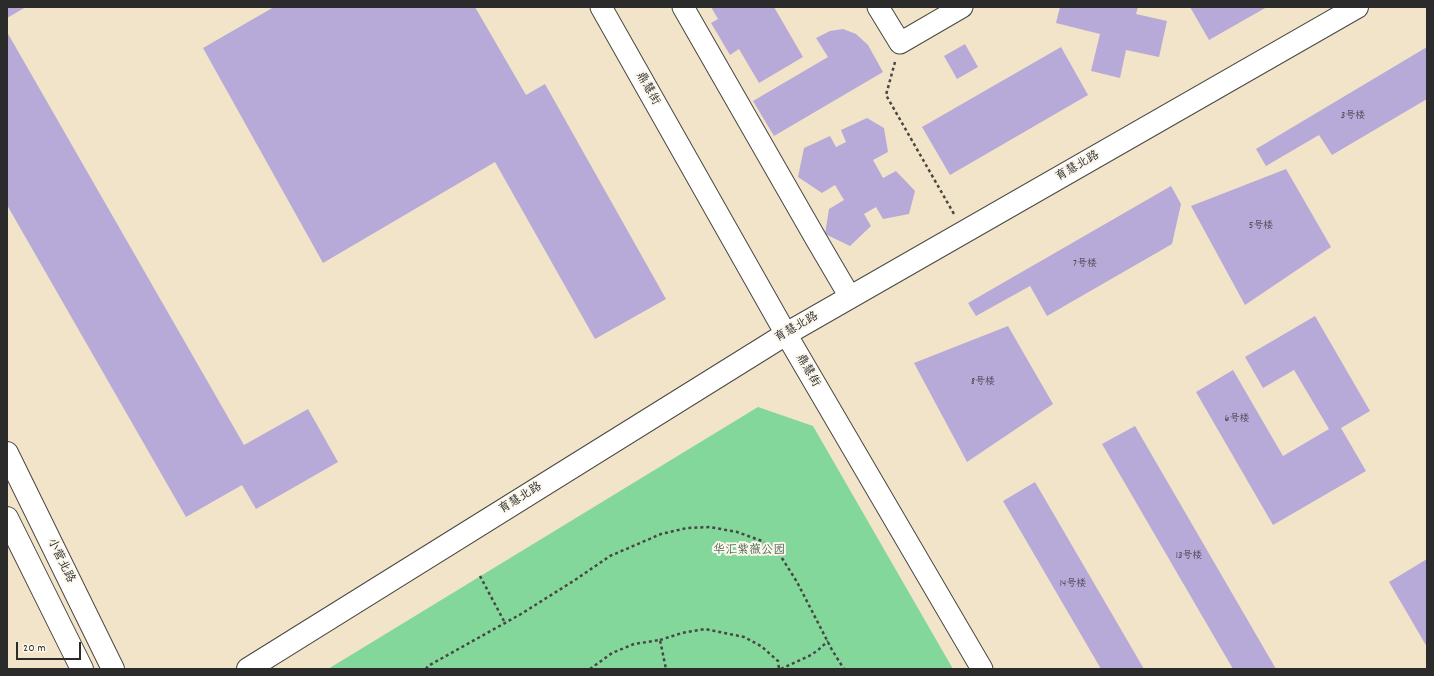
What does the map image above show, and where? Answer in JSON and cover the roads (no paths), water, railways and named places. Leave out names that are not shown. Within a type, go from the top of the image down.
[{"type":"street","name":"鼎慧街","points":[[601,7],[786,334],[982,669]]},
{"type":"street","points":[[683,7],[850,297]]},
{"type":"street","points":[[878,7],[900,43],[962,7]]},
{"type":"street","name":"育慧北路","points":[[248,669],[786,334],[1357,7]]},
{"type":"street","name":"小营北路","points":[[7,453],[114,669]]},
{"type":"street","points":[[7,518],[82,669]]},
{"type":"park label","name":"华汇紫薇公园","points":[[749,551]]}]
